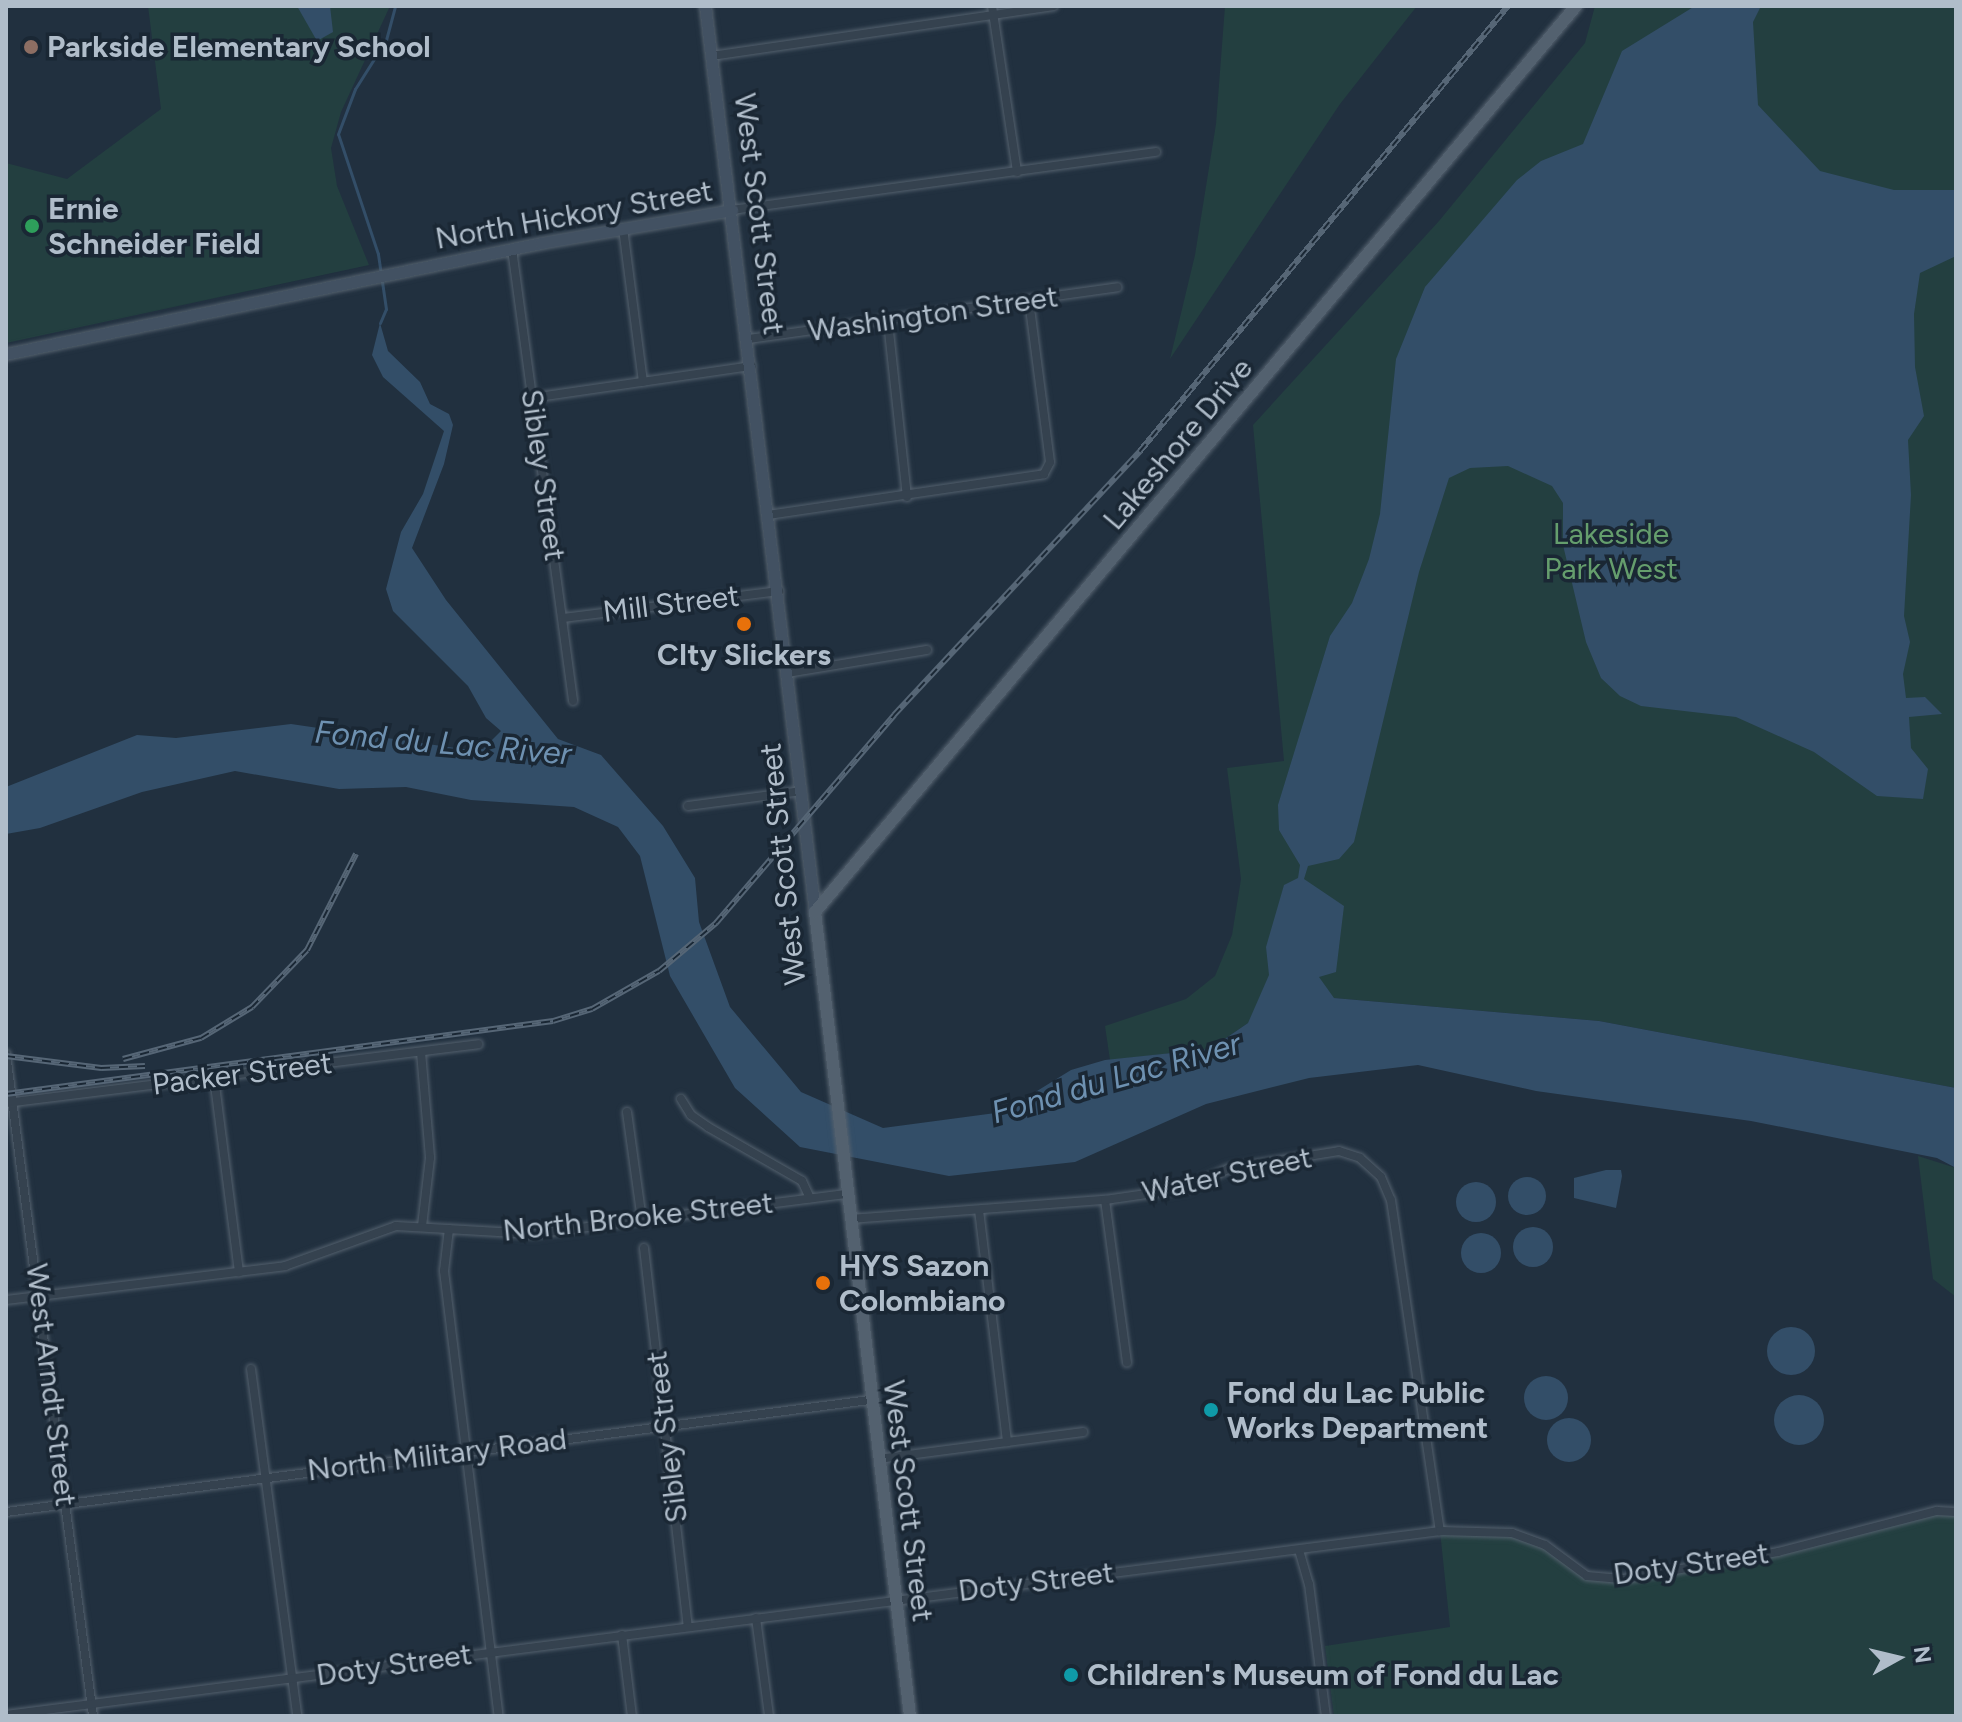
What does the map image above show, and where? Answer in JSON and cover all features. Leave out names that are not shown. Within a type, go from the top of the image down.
[{"type":"main road","name":"West Scott Street","points":[[705,6],[749,339],[869,1400],[910,1716]]},
{"type":"main road","name":"Lakeshore Drive","points":[[815,912],[1576,6]]},
{"type":"main road","name":"North Hickory Street","points":[[6,354],[512,249],[732,210]]},
{"type":"street","points":[[712,56],[992,10],[1053,6]]},
{"type":"street","points":[[992,10],[1017,172]]},
{"type":"street","name":"North Hickory Street","points":[[732,210],[1156,152]]},
{"type":"street","points":[[623,228],[643,382]]},
{"type":"street","name":"Sibley Street","points":[[512,249],[573,701]]},
{"type":"street","name":"Washington Street","points":[[749,339],[888,322],[1117,287]]},
{"type":"street","points":[[768,515],[907,497],[1046,473],[1050,462],[1029,301]]},
{"type":"street","points":[[888,322],[907,497]]},
{"type":"street","points":[[532,398],[752,366]]},
{"type":"street","name":"Mill Street","points":[[563,618],[779,591]]},
{"type":"street","points":[[788,673],[927,650]]},
{"type":"street","points":[[688,806],[802,791]]},
{"type":"street","name":"Packer Street","points":[[9,1103],[478,1044]]},
{"type":"street","points":[[421,1052],[430,1155],[422,1226]]},
{"type":"street","name":"West Arndt Street","points":[[6,1054],[9,1103],[39,1296],[93,1716]]},
{"type":"street","points":[[214,1077],[239,1272]]},
{"type":"street","points":[[681,1099],[699,1121],[802,1181],[810,1198]]},
{"type":"street","points":[[627,1112],[642,1220]]},
{"type":"street","name":"Water Street","points":[[850,1219],[1105,1200],[1188,1188],[1228,1169],[1339,1151],[1371,1166],[1392,1202],[1440,1531]]},
{"type":"street","name":"North Brooke Street","points":[[6,1300],[285,1266],[381,1228],[422,1226],[515,1235],[847,1194]]},
{"type":"street","points":[[1105,1200],[1127,1363]]},
{"type":"street","points":[[979,1210],[1007,1442]]},
{"type":"street","points":[[449,1229],[444,1271],[499,1716]]},
{"type":"street","name":"Sibley Street","points":[[644,1248],[688,1626]]},
{"type":"street","points":[[251,1369],[297,1716]]},
{"type":"street","name":"North Military Road","points":[[6,1512],[869,1400]]},
{"type":"street","points":[[877,1460],[1083,1432]]},
{"type":"street","name":"Doty Street","points":[[6,1715],[1440,1531],[1512,1533],[1545,1545],[1587,1576],[1624,1579],[1778,1552],[1937,1511],[1956,1512]]},
{"type":"street","points":[[1299,1550],[1309,1584],[1326,1716]]},
{"type":"street","points":[[756,1618],[769,1716]]},
{"type":"street","points":[[622,1635],[632,1716]]},
{"type":"green space","points":[[148,6],[390,6],[341,112],[331,148],[337,186],[369,265],[6,343],[6,163],[67,179],[161,109]]},
{"type":"green space","points":[[1225,6],[1417,6],[1340,104],[1170,359],[1195,255],[1216,124]]},
{"type":"green space","name":"Lakeside Park West","points":[[1595,6],[1956,6],[1956,1088],[1599,1021],[1334,998],[1248,1023],[1210,1049],[1110,1060],[1105,1026],[1186,999],[1215,976],[1232,935],[1241,879],[1227,768],[1284,761],[1253,425],[1439,221],[1585,43]]},
{"type":"green space","points":[[1918,1156],[1956,1168],[1956,1297],[1933,1279]]},
{"type":"green space","points":[[1956,1512],[1956,1716],[1334,1716],[1325,1646],[1450,1627],[1440,1531],[1528,1537],[1598,1578],[1707,1566],[1924,1514]]},
{"type":"water","points":[[297,6],[330,6],[333,32],[317,41]]},
{"type":"water","name":"Fond du Lac River","points":[[1695,6],[1761,6],[1753,22],[1758,105],[1820,171],[1894,190],[1956,190],[1956,256],[1920,273],[1914,314],[1915,367],[1924,416],[1908,440],[1911,495],[1904,616],[1910,642],[1903,674],[1906,698],[1925,697],[1942,714],[1909,717],[1911,748],[1928,769],[1923,799],[1877,796],[1814,752],[1736,717],[1641,706],[1620,696],[1601,678],[1586,642],[1563,545],[1563,503],[1552,486],[1508,466],[1470,468],[1449,478],[1419,572],[1354,842],[1339,859],[1308,866],[1304,879],[1344,906],[1336,972],[1319,977],[1334,998],[1599,1021],[1956,1088],[1956,1168],[1937,1158],[1751,1121],[1536,1091],[1418,1065],[1309,1078],[1206,1104],[1075,1162],[949,1176],[800,1147],[735,1088],[670,976],[640,856],[618,827],[574,807],[471,800],[406,787],[339,789],[235,771],[142,792],[40,828],[6,834],[6,787],[137,735],[176,738],[291,724],[462,749],[483,749],[501,731],[486,718],[468,686],[393,611],[386,589],[401,532],[423,494],[444,431],[383,377],[372,355],[380,323],[388,351],[420,382],[430,404],[449,414],[453,425],[444,464],[412,548],[446,600],[558,739],[601,755],[663,826],[695,878],[699,922],[730,1007],[801,1092],[883,1128],[1003,1112],[1071,1070],[1105,1060],[1210,1049],[1248,1023],[1269,975],[1266,947],[1284,885],[1298,878],[1300,865],[1279,830],[1278,805],[1330,636],[1352,603],[1369,559],[1380,514],[1396,359],[1425,287],[1517,180],[1541,161],[1583,144],[1622,51]]},
{"type":"water","points":[[1606,1170],[1621,1170],[1616,1208],[1574,1198],[1574,1178]]},
{"type":"water","points":[[1527,1177],[1541,1182],[1546,1196],[1541,1210],[1527,1215],[1513,1210],[1508,1196],[1513,1182]]},
{"type":"water","points":[[1476,1182],[1490,1188],[1496,1202],[1490,1216],[1476,1222],[1462,1216],[1456,1202],[1462,1188]]},
{"type":"water","points":[[1533,1227],[1547,1233],[1553,1247],[1547,1261],[1533,1267],[1519,1261],[1513,1247],[1519,1233]]},
{"type":"water","points":[[1481,1233],[1495,1239],[1501,1253],[1495,1267],[1481,1273],[1467,1267],[1461,1253],[1467,1239]]},
{"type":"water","points":[[1791,1327],[1808,1334],[1815,1351],[1808,1368],[1791,1375],[1774,1368],[1767,1351],[1774,1334]]},
{"type":"water","points":[[1546,1376],[1562,1382],[1568,1398],[1562,1414],[1546,1420],[1530,1414],[1524,1398],[1530,1382]]},
{"type":"water","points":[[1799,1395],[1817,1402],[1824,1420],[1817,1438],[1799,1445],[1781,1438],[1774,1420],[1781,1402]]},
{"type":"water","points":[[1569,1418],[1585,1424],[1591,1440],[1585,1456],[1569,1462],[1553,1456],[1547,1440],[1553,1424]]},
{"type":"waterway","points":[[380,323],[386,309],[378,254],[338,134],[355,89],[386,40],[395,6]]},
{"type":"railway","points":[[6,1094],[553,1021],[592,1009],[659,971],[716,923],[894,715],[1140,451],[1508,6]]},
{"type":"railway","points":[[123,1059],[201,1038],[252,1007],[307,950],[356,854]]},
{"type":"railway","points":[[6,1056],[101,1068],[145,1066]]},
{"type":"place","name":"Parkside Elementary School","points":[[31,47]]},
{"type":"place","name":"Ernie Schneider Field","points":[[32,226]]},
{"type":"place","name":"CIty Slickers","points":[[744,624]]},
{"type":"place","name":"HYS Sazon Colombiano","points":[[823,1283]]},
{"type":"place","name":"Fond du Lac Public Works Department","points":[[1211,1410]]},
{"type":"place","name":"Children's Museum of Fond du Lac","points":[[1071,1675]]}]
